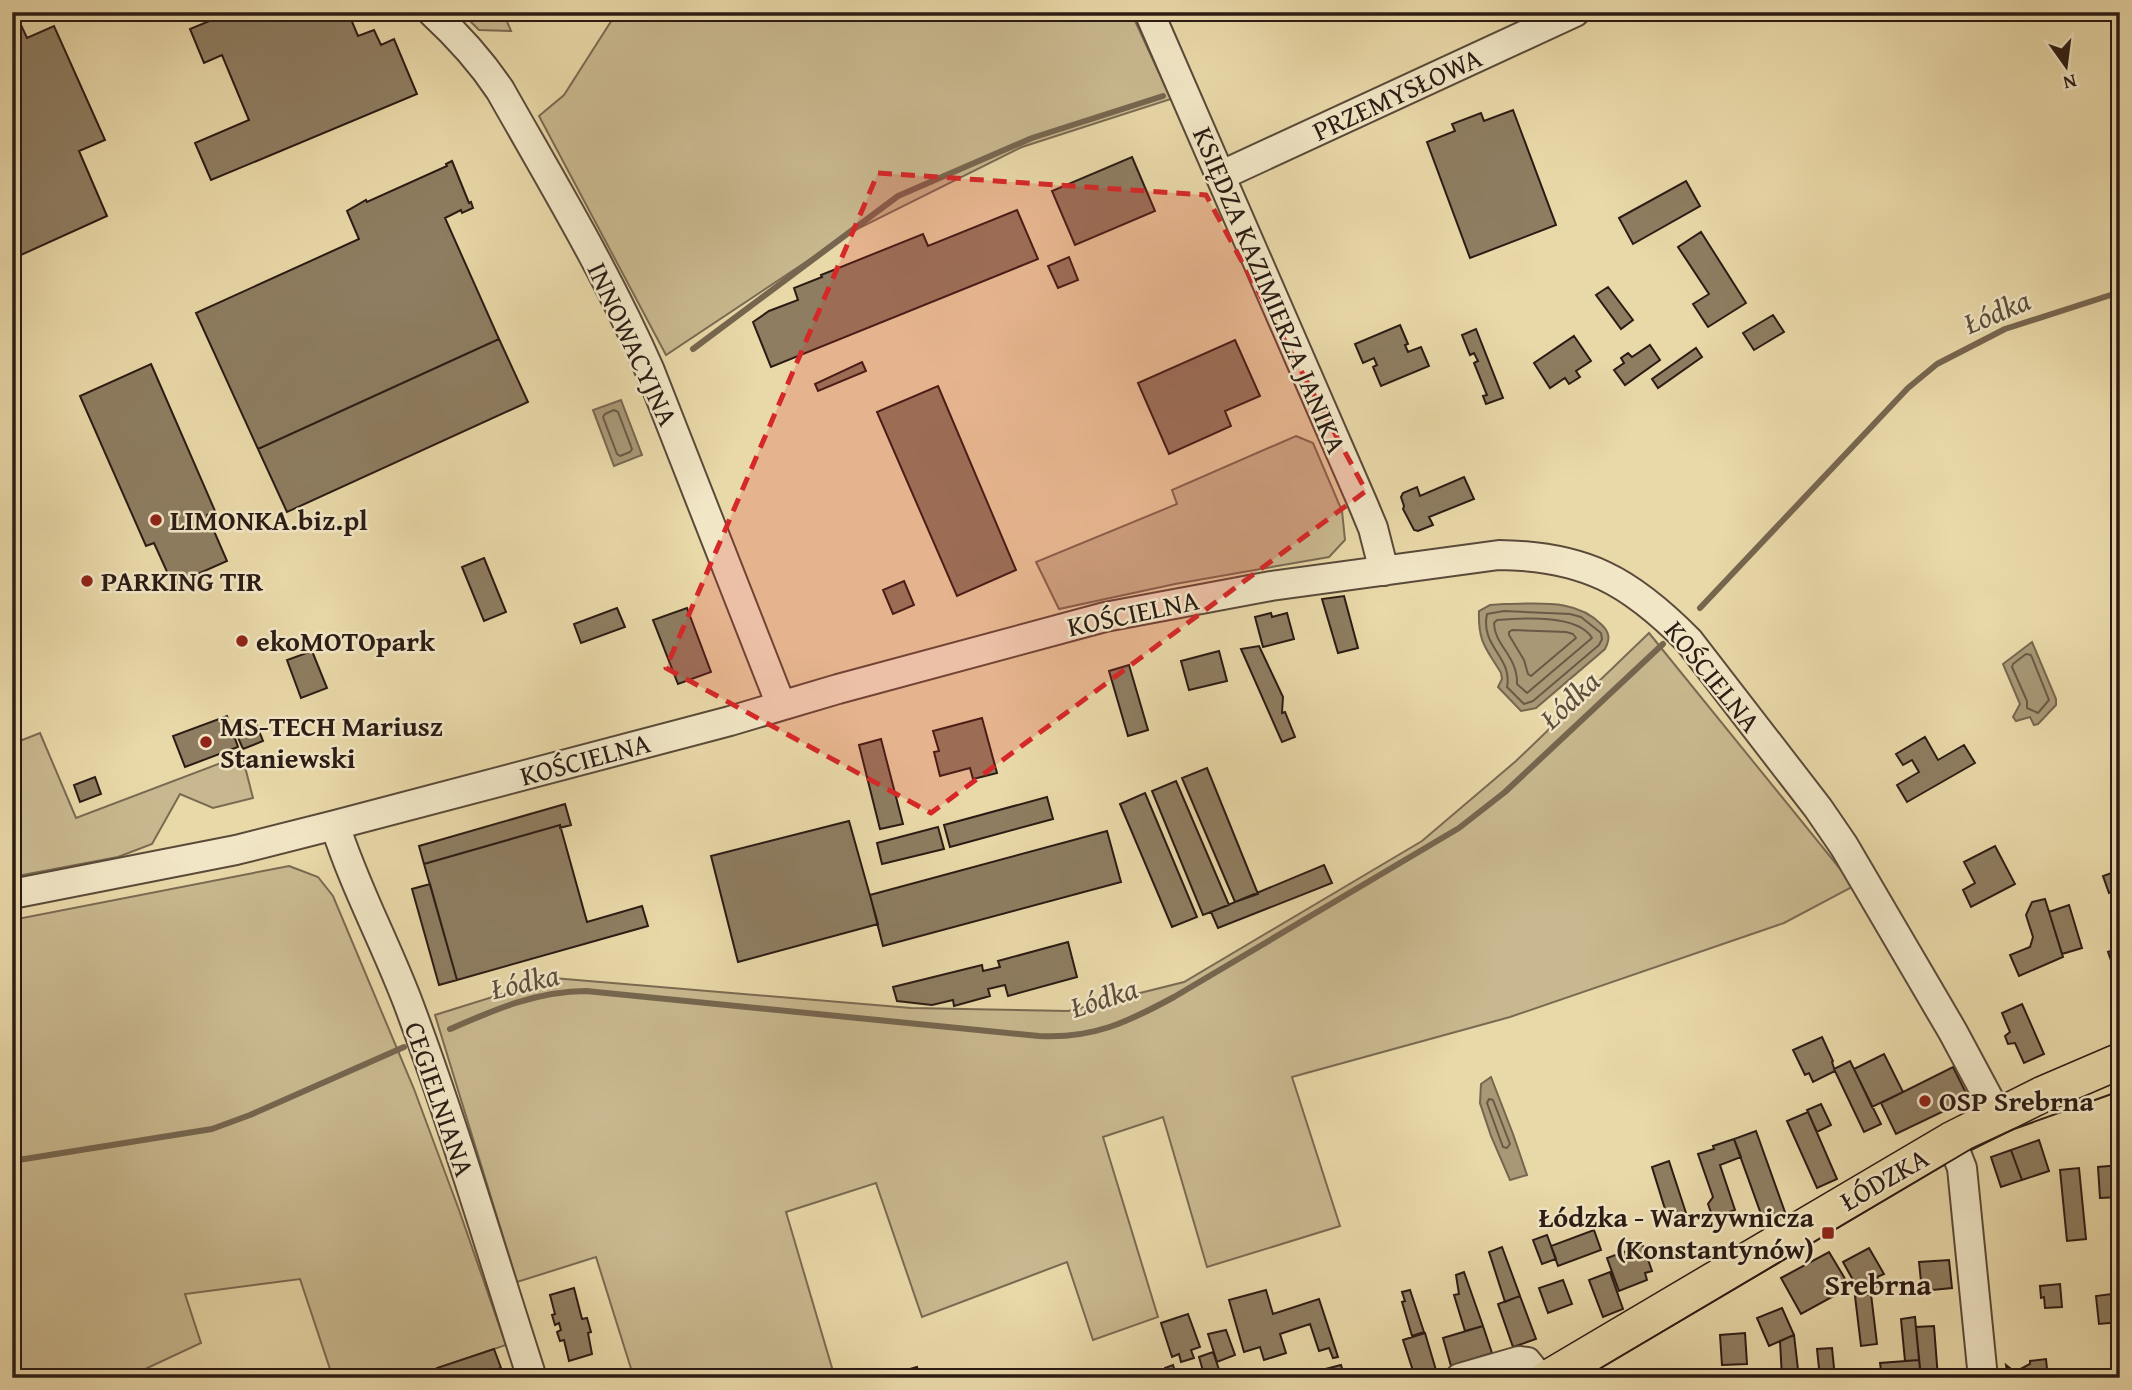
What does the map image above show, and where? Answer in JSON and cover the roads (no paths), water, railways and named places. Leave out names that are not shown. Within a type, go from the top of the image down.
[{"type":"main road","name":"ŁÓDZKA","points":[[1548,1378],[1951,1140],[2043,1094],[2120,1061]]},
{"type":"street","name":"INNOWACYJNA","points":[[432,12],[483,64],[604,274],[650,371],[781,705]]},
{"type":"street","name":"KSIĘDZA KAZIMIERZA JANIKA","points":[[1149,12],[1363,503],[1373,528],[1384,571]]},
{"type":"street","name":"PRZEMYSŁOWA","points":[[1220,176],[1574,12]]},
{"type":"street","name":"KOŚCIELNA","points":[[12,894],[223,852],[335,825],[730,721],[1105,617],[1271,586],[1499,555],[1529,555],[1562,560],[1611,579],[1639,595],[1689,641],[1818,808],[1844,846],[1954,1032],[1998,1116]]},
{"type":"street","name":"CEGIELNIANA","points":[[335,825],[345,857],[409,1005],[532,1378]]},
{"type":"street","points":[[1951,1140],[1962,1168],[1983,1378]]},
{"type":"street","points":[[1461,1378],[1519,1361],[1527,1363],[1540,1378]]},
{"type":"water","points":[[621,400],[642,455],[614,466],[593,410]]},
{"type":"water","points":[[1556,604],[1580,610],[1592,616],[1605,628],[1607,645],[1536,708],[1521,711],[1498,687],[1502,679],[1501,673],[1484,645],[1480,631],[1479,611],[1490,605]]},
{"type":"water","points":[[2032,642],[2056,699],[2056,705],[2034,725],[2030,717],[2016,721],[2013,717],[2020,704],[2003,664]]},
{"type":"water","points":[[1491,1077],[1527,1175],[1510,1180],[1480,1103],[1481,1084]]},
{"type":"waterway","points":[[693,349],[898,196],[1032,138],[1163,96]]},
{"type":"waterway","name":"Łódka","points":[[1700,608],[1908,388],[1937,364],[2005,329],[2120,292]]},
{"type":"waterway","name":"Łódka","points":[[450,1029],[533,998],[586,991],[1039,1036],[1076,1035],[1110,1027],[1174,997],[1459,828],[1505,792],[1663,644]]},
{"type":"waterway","name":"Łódka","points":[[12,1161],[212,1129],[404,1047]]},
{"type":"tram line","points":[[1584,1378],[1971,1149],[2014,1129],[2120,1091]]},
{"type":"place","name":"LIMONKA.biz.pl","points":[[156,520]]},
{"type":"place","name":"PARKING TIR","points":[[87,581]]},
{"type":"place","name":"ekoMOTOpark","points":[[242,641]]},
{"type":"place","name":"MS-TECH Mariusz Staniewski","points":[[206,742]]},
{"type":"place","name":"OSP Srebrna","points":[[1925,1101]]},
{"type":"place","name":"Łódzka - Warzywnicza (Konstantynów)","points":[[1828,1233]]},
{"type":"district","name":"Srebrna","points":[[1878,1285]]}]
